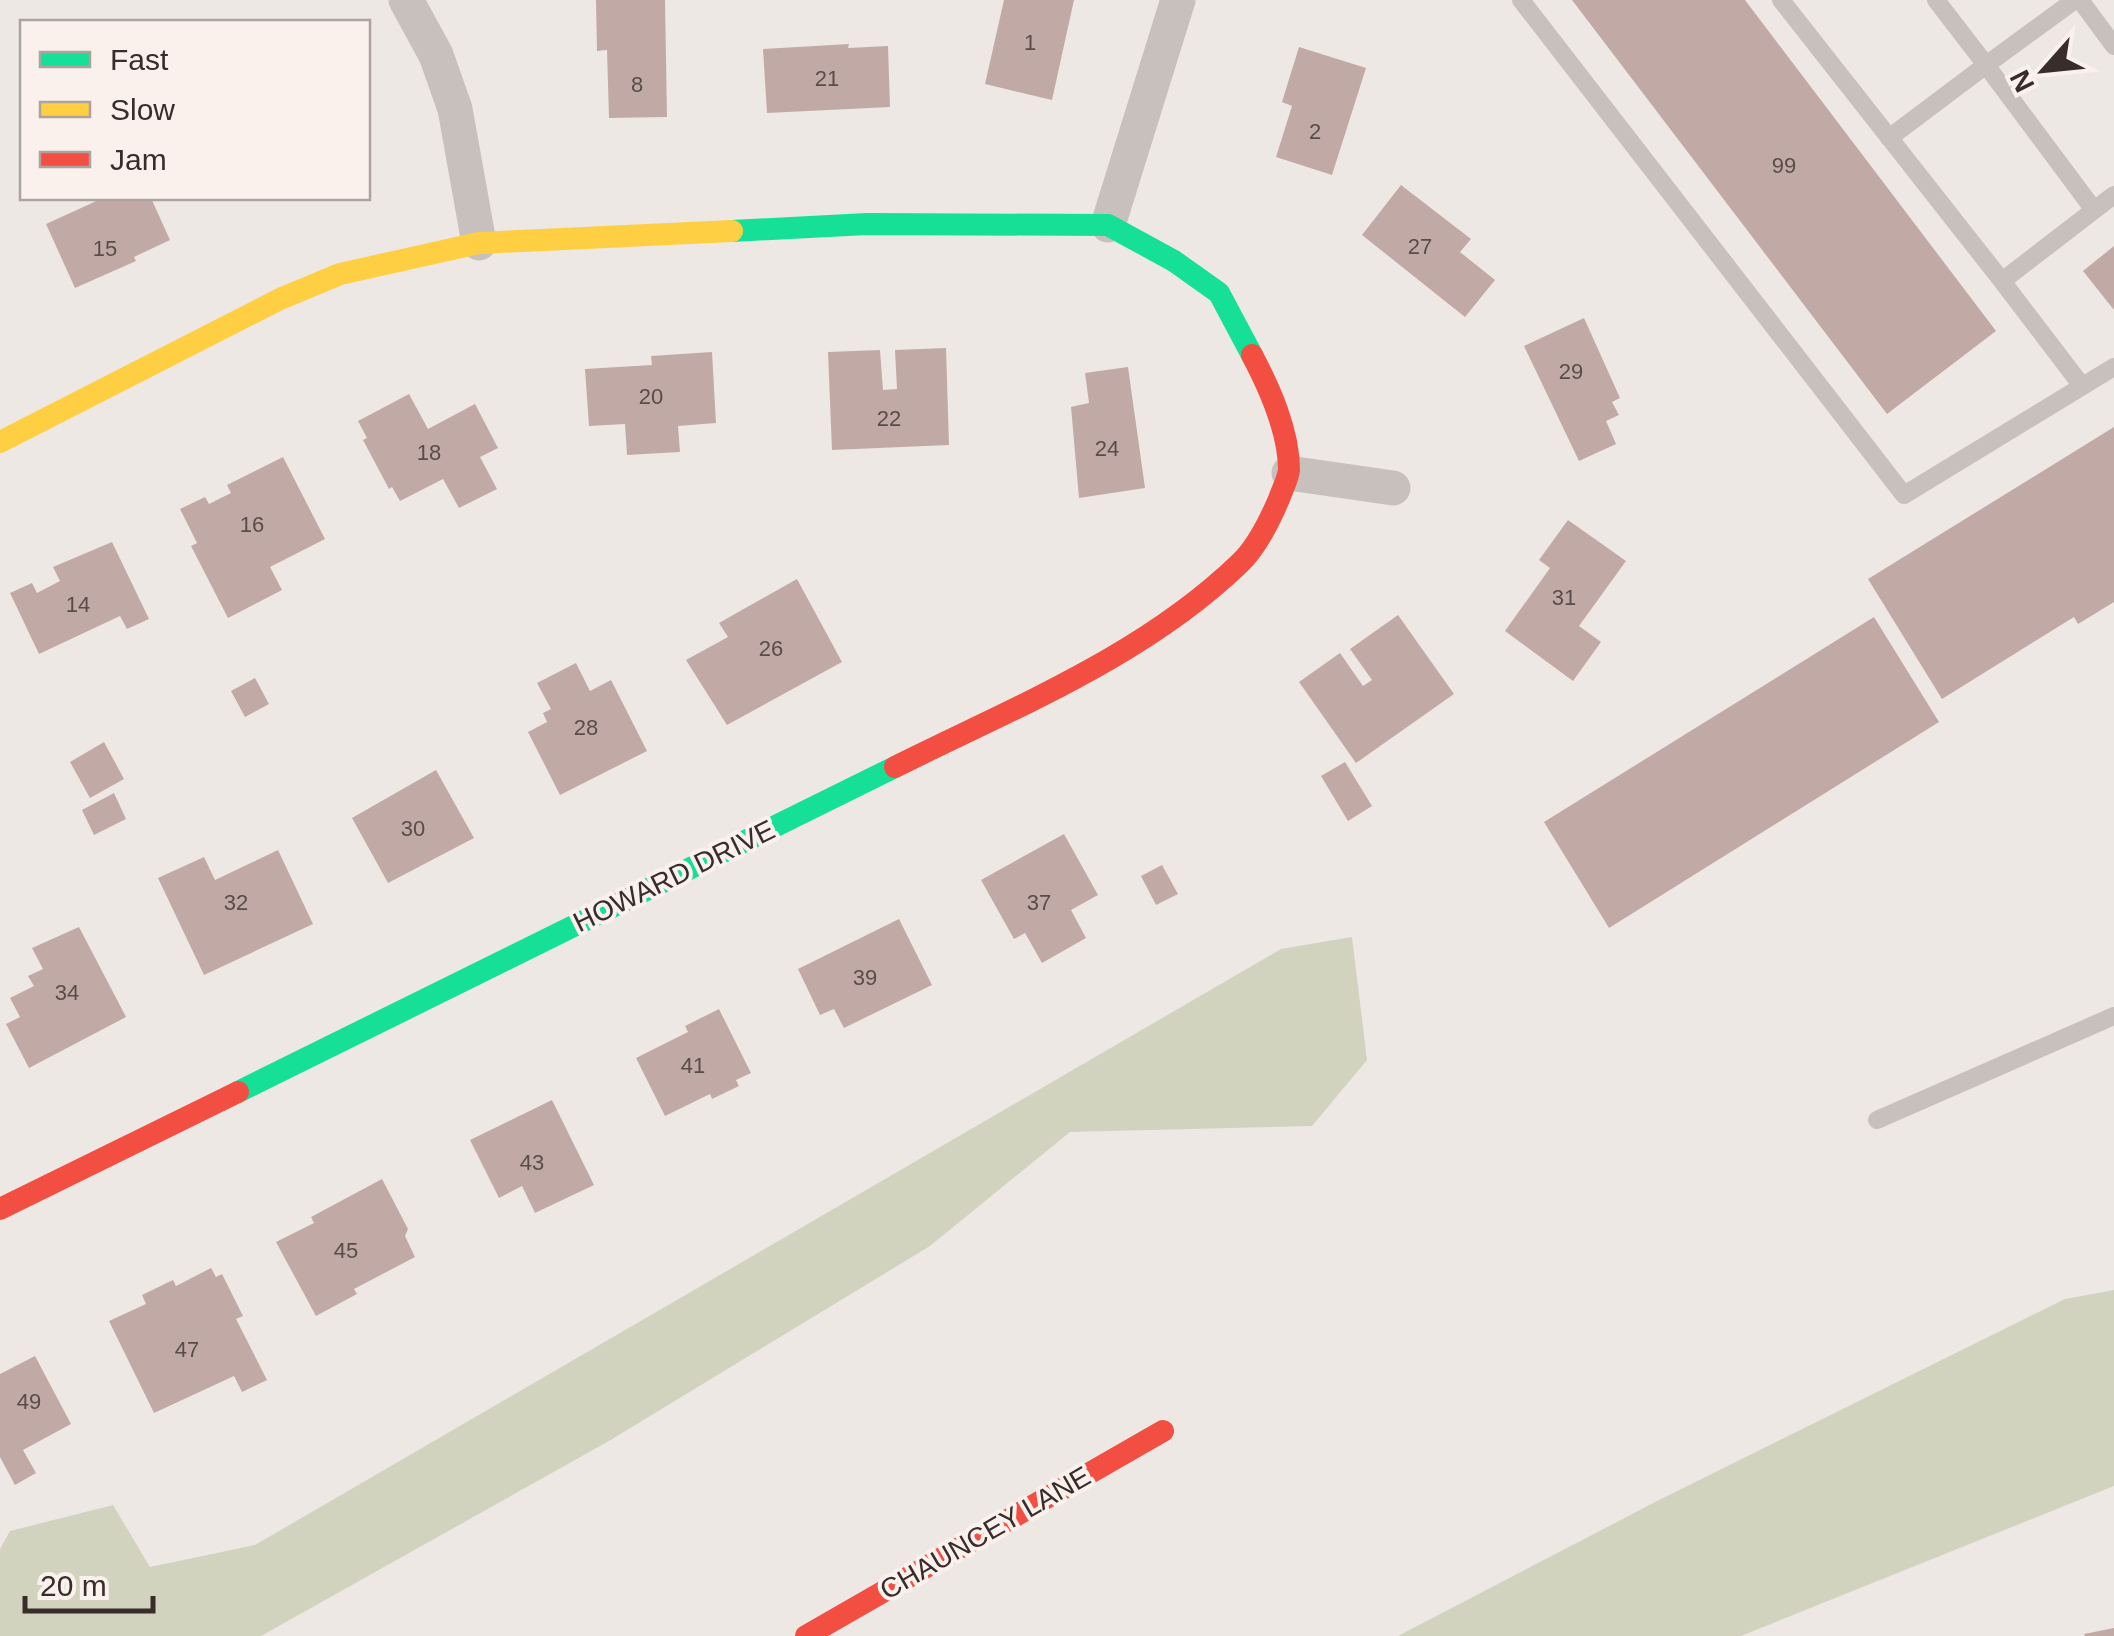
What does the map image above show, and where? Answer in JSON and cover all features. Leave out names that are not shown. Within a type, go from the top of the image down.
[{"type":"street","points":[[406,0],[436,54],[455,110],[479,243]]},
{"type":"street","points":[[1108,225],[1178,0]]},
{"type":"street","points":[[0,442],[280,299],[340,274],[479,243],[867,224],[1108,225],[1174,260],[1218,293],[1268,383],[1282,430],[1288,472],[1393,488]]},
{"type":"street","name":"HOWARD DRIVE","points":[[0,1209],[1078,676],[1173,618],[1243,560],[1273,513],[1288,472]]},
{"type":"street","name":"CHAUNCEY LANE","points":[[806,1636],[1163,1431]]},
{"type":"lane","points":[[1520,0],[1904,494],[2114,367]]},
{"type":"lane","points":[[1782,0],[2082,386]]},
{"type":"lane","points":[[1936,0],[2094,210]]},
{"type":"lane","points":[[1889,138],[2077,0],[2114,46]]},
{"type":"lane","points":[[2002,281],[2114,195]]},
{"type":"lane","points":[[1877,1120],[2114,1016]]},
{"type":"green space","points":[[1352,937],[1367,1060],[1312,1126],[1070,1132],[930,1246],[609,1441],[261,1636],[0,1636],[0,1549],[10,1531],[113,1505],[150,1567],[255,1545],[1281,949]]},
{"type":"green space","points":[[2114,1290],[2114,1486],[1741,1636],[1398,1636],[1659,1500],[2065,1299]]},
{"type":"building","points":[[596,0],[665,0],[667,117],[609,118],[607,50],[597,51]]},
{"type":"building","points":[[1004,0],[1074,0],[1052,100],[985,84]]},
{"type":"building","points":[[1572,0],[1745,0],[1996,331],[1887,414]]},
{"type":"building","points":[[849,44],[848,48],[888,46],[890,107],[767,113],[763,49]]},
{"type":"building","points":[[1299,47],[1366,68],[1332,175],[1276,157],[1292,106],[1282,102]]},
{"type":"building","points":[[1401,185],[1471,239],[1460,252],[1495,280],[1465,317],[1362,235]]},
{"type":"building","points":[[99,200],[152,200],[170,240],[134,257],[136,261],[75,288],[46,224]]},
{"type":"building","points":[[2114,246],[2114,310],[2083,271]]},
{"type":"building","points":[[1584,318],[1620,398],[1612,402],[1619,415],[1606,421],[1616,444],[1579,461],[1524,346]]},
{"type":"building","points":[[946,348],[949,445],[832,450],[828,352],[880,350],[883,390],[897,389],[895,350]]},
{"type":"building","points":[[712,352],[716,423],[678,426],[680,452],[627,455],[625,424],[589,426],[585,369],[652,365],[651,356]]},
{"type":"building","points":[[1128,367],[1145,488],[1079,498],[1071,407],[1089,403],[1085,373]]},
{"type":"building","points":[[409,394],[428,429],[475,404],[498,448],[480,457],[497,489],[459,508],[443,479],[400,501],[392,487],[389,489],[363,440],[367,438],[358,421]]},
{"type":"building","points":[[2114,427],[2114,602],[2078,624],[2074,617],[1942,699],[1868,579]]},
{"type":"building","points":[[283,457],[325,539],[270,567],[282,590],[228,618],[191,546],[197,543],[180,509],[205,497],[209,504],[231,493],[227,485]]},
{"type":"building","points":[[1568,520],[1626,561],[1579,626],[1601,642],[1573,681],[1505,631],[1550,568],[1539,560]]},
{"type":"building","points":[[112,542],[149,619],[127,629],[120,616],[39,654],[10,593],[32,583],[37,593],[60,581],[53,567]]},
{"type":"building","points":[[797,579],[842,662],[727,725],[686,660],[728,637],[719,623]]},
{"type":"building","points":[[1398,615],[1454,694],[1356,763],[1299,682],[1340,653],[1363,686],[1372,680],[1350,649]]},
{"type":"building","points":[[1874,617],[1939,722],[1609,928],[1544,822]]},
{"type":"building","points":[[576,663],[590,691],[611,680],[647,751],[560,795],[528,732],[547,722],[543,713],[551,709],[537,683]]},
{"type":"building","points":[[255,678],[269,704],[245,717],[231,691]]},
{"type":"building","points":[[104,742],[124,779],[90,798],[70,762]]},
{"type":"building","points":[[1345,762],[1372,806],[1348,821],[1321,776]]},
{"type":"building","points":[[436,770],[474,838],[388,883],[352,818]]},
{"type":"building","points":[[114,793],[126,819],[94,835],[82,810]]},
{"type":"building","points":[[1064,834],[1098,895],[1071,910],[1086,938],[1042,963],[1025,933],[1014,939],[981,880]]},
{"type":"building","points":[[278,850],[313,924],[204,975],[158,878],[204,857],[215,880]]},
{"type":"building","points":[[1162,865],[1178,894],[1156,905],[1141,876]]},
{"type":"building","points":[[899,919],[932,985],[844,1028],[834,1009],[820,1015],[798,969]]},
{"type":"building","points":[[79,927],[126,1017],[29,1068],[6,1024],[20,1017],[10,998],[34,986],[28,976],[43,969],[32,948]]},
{"type":"building","points":[[719,1009],[751,1073],[736,1080],[739,1086],[712,1099],[710,1094],[665,1116],[636,1058],[688,1032],[685,1026]]},
{"type":"building","points":[[552,1100],[594,1185],[535,1213],[522,1186],[499,1198],[470,1140]]},
{"type":"building","points":[[382,1179],[408,1229],[405,1236],[415,1257],[354,1289],[357,1294],[316,1316],[276,1242],[314,1223],[311,1217]]},
{"type":"building","points":[[211,1268],[216,1277],[222,1274],[243,1316],[236,1319],[267,1380],[242,1392],[234,1376],[154,1413],[109,1321],[146,1304],[142,1295],[173,1280],[176,1286]]},
{"type":"building","points":[[35,1356],[71,1424],[23,1450],[36,1473],[15,1485],[0,1457],[0,1374]]},
{"type":"building","points":[[2114,1628],[2114,1636],[2084,1634]]},
{"type":"traffic: fast","points":[[732,231],[867,224],[1108,225],[1174,261],[1219,293],[1252,355]]},
{"type":"traffic: fast","points":[[238,1092],[895,767]]},
{"type":"traffic: slow","points":[[0,442],[280,299],[340,274],[479,243],[732,231]]},
{"type":"traffic: jam","points":[[895,767],[1120,653],[1202,596],[1246,557],[1271,516],[1289,470],[1282,425],[1252,355]]},
{"type":"traffic: jam","points":[[0,1209],[238,1092]]},
{"type":"traffic: jam","points":[[806,1636],[1163,1431]]}]
